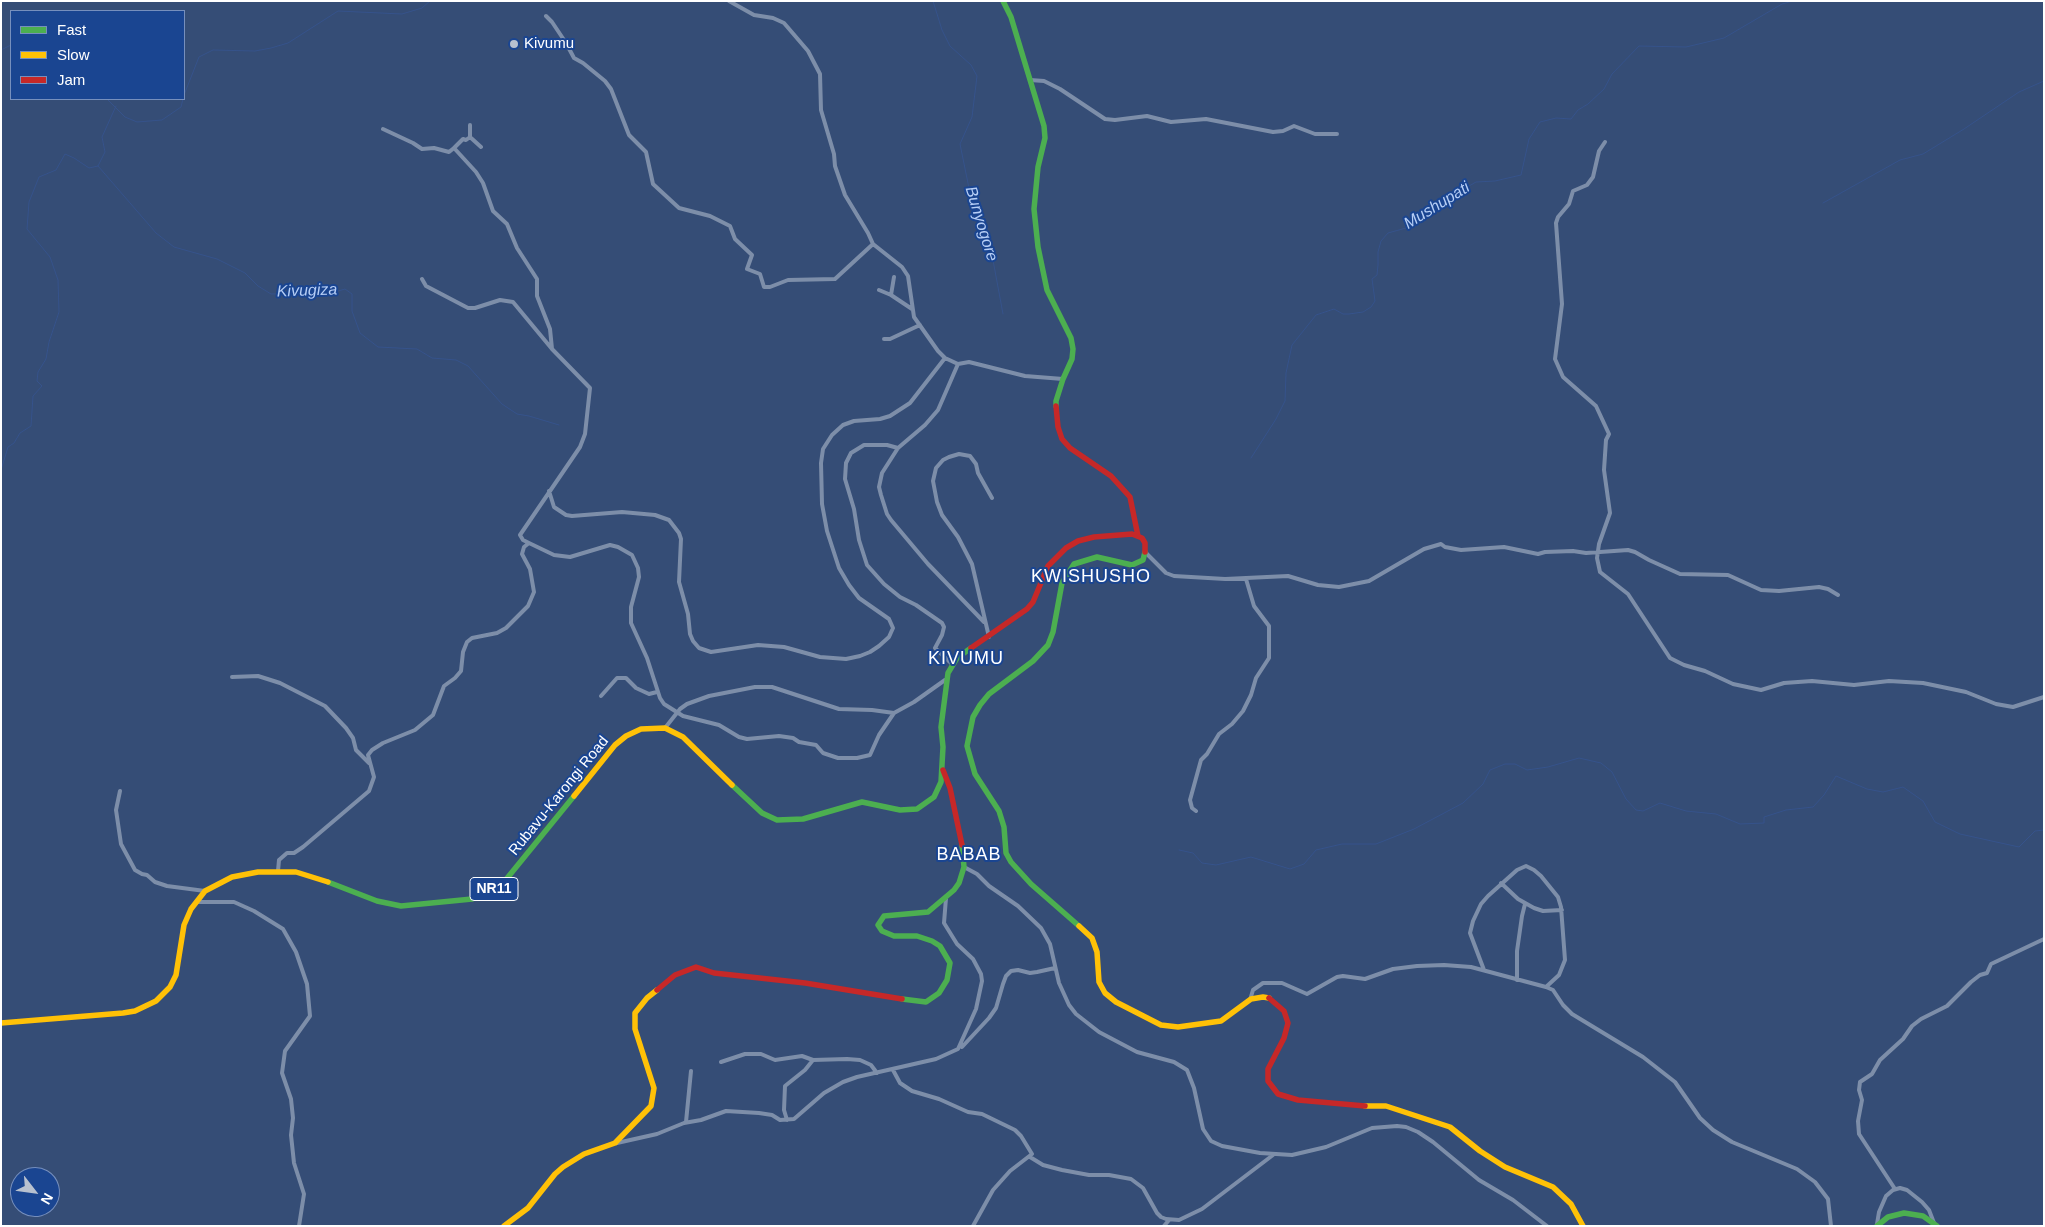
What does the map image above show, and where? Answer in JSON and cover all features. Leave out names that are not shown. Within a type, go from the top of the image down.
[{"type":"main road","points":[[1003,1],[1011,17],[1044,132],[1034,208],[1038,247],[1047,290],[1071,338],[1073,349],[1072,359],[1056,402],[1058,427],[1062,439],[1070,448],[1111,476],[1130,497],[1138,536],[1145,543],[1146,552],[1143,560],[1136,564],[1127,564],[1097,557],[1080,561],[1070,570],[1062,583],[1053,632],[1048,645],[1033,661],[989,694],[980,705],[970,726],[968,752],[975,774],[997,806],[1002,818],[1006,853],[1011,862],[1031,884],[1092,938],[1097,952],[1099,982],[1109,997],[1155,1022],[1178,1027],[1221,1021],[1257,997],[1272,1000],[1279,1005],[1286,1016],[1286,1032],[1268,1069],[1268,1081],[1278,1094],[1298,1100],[1354,1106],[1386,1106],[1441,1123],[1450,1127],[1480,1151],[1505,1167],[1553,1188],[1570,1204],[1583,1226]]},
{"type":"main road","points":[[665,728],[683,737],[755,808],[777,820],[803,819],[862,802],[900,810],[917,808],[934,797],[941,782],[943,770],[942,727],[947,679],[952,664],[957,658],[1027,610],[1033,602],[1048,566],[1066,548],[1078,541],[1094,537],[1127,534],[1138,536]]},
{"type":"main road","name":"Rubavu-Karongi Road","points":[[1,1024],[123,1014],[135,1011],[156,1001],[170,987],[176,975],[184,925],[195,902],[205,891],[232,877],[258,872],[278,871],[309,875],[371,899],[401,906],[461,900],[480,896],[498,887],[509,878],[620,740],[641,730],[665,728]]},
{"type":"main road","points":[[504,1226],[524,1212],[535,1201],[555,1174],[563,1167],[584,1154],[615,1143],[640,1119],[653,1101],[654,1088],[635,1029],[634,1019],[640,1006],[669,978],[696,967],[714,972],[805,983],[926,1002],[944,987],[950,963],[940,946],[932,941],[916,936],[902,937],[887,934],[879,928],[878,922],[884,916],[928,912],[954,890],[964,867],[962,847],[950,788],[943,770]]},
{"type":"main road","points":[[1877,1226],[1888,1217],[1904,1212],[1917,1214],[1935,1224]]},
{"type":"street","points":[[729,1],[754,15],[773,18],[784,23],[808,51],[820,74],[821,110],[842,188],[873,244],[902,266],[908,276],[914,317],[945,358],[958,364],[969,362],[1025,376],[1063,380]]},
{"type":"street","points":[[546,16],[566,43],[574,58],[605,81],[611,89],[629,135],[646,152],[654,184],[678,208],[710,216],[730,226],[735,240],[752,255],[747,269],[760,274],[764,287],[770,287],[788,280],[835,279],[873,244]]},
{"type":"street","points":[[1030,80],[1044,81],[1060,89],[1105,119],[1115,120],[1147,116],[1171,122],[1206,119],[1274,132],[1283,131],[1294,126],[1315,134],[1337,134]]},
{"type":"street","points":[[470,125],[470,137],[481,148]]},
{"type":"street","points":[[383,129],[414,143],[422,149],[434,148],[449,152],[463,139],[466,140],[470,137]]},
{"type":"street","points":[[1605,142],[1599,151],[1593,177],[1587,185],[1573,191],[1568,204],[1558,217],[1556,223],[1562,304],[1561,322],[1555,354],[1556,364],[1563,377],[1596,406],[1609,434],[1606,440],[1604,470],[1610,513],[1608,523],[1602,531],[1597,558],[1600,572],[1628,594],[1666,654],[1684,665],[1705,671],[1724,681],[1761,690],[1784,683],[1812,681],[1854,685],[1889,681],[1923,683],[1966,692],[1996,704],[2013,707],[2044,697]]},
{"type":"street","points":[[454,148],[476,172],[483,183],[494,211],[507,224],[517,248],[537,279],[537,296],[550,329],[552,349]]},
{"type":"street","points":[[891,295],[894,277]]},
{"type":"street","points":[[422,279],[426,286],[468,308],[475,308],[500,300],[513,302],[552,349],[588,384],[591,396],[586,416],[586,434],[580,447],[521,532],[520,538],[554,555],[570,558],[610,546],[618,547],[632,555],[638,568],[639,577],[632,607],[631,623],[647,658],[657,692],[664,704],[687,718],[719,725],[739,737],[747,739],[779,736],[793,738],[799,742],[816,745],[823,752],[838,758],[854,758],[870,755],[879,735],[894,712],[914,702],[947,679]]},
{"type":"street","points":[[879,290],[891,295],[912,309]]},
{"type":"street","points":[[884,339],[890,339],[920,325]]},
{"type":"street","points":[[549,491],[554,507],[566,515],[622,512],[655,515],[669,520],[679,533],[681,539],[679,582],[688,614],[690,634],[693,641],[705,651],[711,652],[758,644],[820,656],[846,659],[860,656],[879,646],[889,637],[893,628],[889,620],[859,598],[848,585],[839,568],[827,530],[822,504],[821,462],[823,449],[832,435],[843,425],[854,421],[880,419],[890,416],[910,404],[945,358]]},
{"type":"street","points":[[958,364],[938,410],[925,425],[898,448],[888,462],[880,481],[880,494],[887,514],[928,564],[984,622]]},
{"type":"street","points":[[898,448],[887,445],[864,445],[851,453],[846,463],[845,479],[854,508],[859,540],[867,565],[884,584],[900,597],[916,605],[942,624],[944,627],[942,635],[935,648],[952,664]]},
{"type":"street","points":[[988,637],[972,564],[958,537],[942,515],[935,497],[933,481],[936,468],[943,460],[949,457],[959,454],[970,456],[976,464],[978,473],[992,498]]},
{"type":"street","points":[[278,871],[279,860],[287,853],[294,853],[303,847],[369,791],[374,777],[368,755],[372,750],[382,743],[415,730],[433,715],[444,686],[461,671],[463,652],[467,642],[472,638],[497,633],[506,628],[528,606],[534,592],[530,569],[522,554],[524,547],[529,543]]},
{"type":"street","points":[[1146,552],[1170,575],[1217,579],[1288,576],[1318,585],[1339,587],[1369,581],[1424,549],[1442,544],[1445,547],[1468,551],[1504,548],[1538,554],[1545,552],[1628,550],[1680,574],[1728,575],[1761,590],[1779,591],[1819,588],[1828,589],[1838,595]]},
{"type":"street","points":[[1196,811],[1192,808],[1190,800],[1201,760],[1207,754],[1219,734],[1232,724],[1243,711],[1251,696],[1256,678],[1268,658],[1269,626],[1254,606],[1246,579]]},
{"type":"street","points":[[232,677],[258,676],[280,683],[324,706],[346,728],[353,738],[356,750],[369,763]]},
{"type":"street","points":[[601,696],[617,678],[626,678],[636,688],[649,694],[657,692]]},
{"type":"street","points":[[665,728],[687,704],[709,696],[764,686],[839,709],[894,712]]},
{"type":"street","points":[[120,791],[116,810],[121,844],[135,870],[167,886],[205,891]]},
{"type":"street","points":[[964,867],[977,874],[988,886],[1018,906],[1041,928],[1050,944],[1059,982],[1069,1005],[1089,1025],[1137,1052],[1174,1062],[1187,1070],[1194,1088],[1204,1130],[1211,1141],[1222,1146],[1273,1155],[1292,1155],[1315,1150],[1372,1128],[1406,1127],[1433,1142],[1479,1180],[1513,1200],[1547,1226]]},
{"type":"street","points":[[1484,970],[1470,933],[1481,904],[1501,883],[1520,868],[1530,868],[1538,873],[1554,891],[1560,901],[1562,910],[1565,960],[1559,975],[1546,987]]},
{"type":"street","points":[[1501,883],[1526,904],[1543,911],[1562,910]]},
{"type":"street","points":[[946,898],[944,923],[957,944],[973,959],[981,974],[982,981],[976,1009],[958,1049]]},
{"type":"street","points":[[195,902],[234,902],[254,911],[283,929],[296,952],[307,984],[310,1016],[285,1051],[282,1073],[291,1099],[293,1118],[291,1135],[294,1163],[304,1194],[298,1226]]},
{"type":"street","points":[[1517,980],[1517,951],[1522,916],[1526,904]]},
{"type":"street","points":[[1895,1189],[1859,1134],[1858,1121],[1862,1100],[1858,1090],[1860,1082],[1872,1074],[1880,1060],[1903,1039],[1912,1026],[1928,1015],[1947,1006],[1975,978],[1987,973],[1991,964],[2044,939]]},
{"type":"street","points":[[1250,1000],[1256,986],[1263,983],[1282,983],[1307,994],[1337,977],[1371,978],[1398,968],[1444,965],[1484,970],[1546,987],[1553,990],[1572,1014],[1643,1057],[1675,1082],[1700,1118],[1713,1130],[1732,1142],[1796,1169],[1815,1182],[1828,1200],[1831,1226]]},
{"type":"street","points":[[615,1143],[657,1134],[686,1122],[701,1120],[726,1111],[772,1115],[780,1120],[794,1119],[832,1087],[857,1077],[936,1059],[958,1049],[989,1018],[1000,999],[1006,976],[1011,971],[1018,970],[1030,973],[1055,968]]},
{"type":"street","points":[[721,1062],[745,1054],[761,1054],[775,1060],[802,1056],[813,1060],[847,1058],[860,1060],[878,1073]]},
{"type":"street","points":[[787,1120],[784,1110],[785,1086],[805,1070],[813,1060]]},
{"type":"street","points":[[893,1070],[900,1083],[912,1091],[939,1099],[968,1112],[982,1114],[1015,1130],[1028,1146],[1032,1154],[1030,1157],[1010,1171],[993,1190],[973,1226]]},
{"type":"street","points":[[686,1122],[691,1071]]},
{"type":"street","points":[[1030,1157],[1043,1164],[1089,1176],[1122,1176],[1131,1179],[1143,1188],[1157,1213],[1169,1220],[1179,1220],[1196,1212],[1273,1155]]},
{"type":"street","points":[[1877,1226],[1880,1206],[1889,1192],[1904,1188],[1916,1196],[1929,1210],[1935,1224]]},
{"type":"street","points":[[1164,1226],[1169,1220]]},
{"type":"waterway","name":"Bunyogore","points":[[185,92],[199,57],[213,50],[255,51],[271,48],[288,43],[338,11],[402,14],[422,8],[430,1]]},
{"type":"waterway","name":"Bunyogore","points":[[933,1],[942,30],[950,46],[971,65],[977,76],[972,117],[960,144],[973,208],[979,226],[990,244],[1003,314]]},
{"type":"waterway","name":"Mushupati","points":[[1251,458],[1285,401],[1286,373],[1292,345],[1316,315],[1334,309],[1343,314],[1363,312],[1371,307],[1375,301],[1372,279],[1377,275],[1378,252],[1381,241],[1388,233],[1406,228],[1420,217],[1430,213],[1439,203],[1476,182],[1495,181],[1521,175],[1529,139],[1540,122],[1556,118],[1571,119],[1578,110],[1588,104],[1604,89],[1612,74],[1639,46],[1686,47],[1724,38],[1782,4],[1793,1]]},
{"type":"waterway","points":[[1,50],[10,46]]},
{"type":"waterway","points":[[1823,203],[1900,160],[1923,154],[2019,92],[2044,81]]},
{"type":"waterway","name":"Bunyogore","points":[[108,100],[125,117],[137,122],[162,120],[181,107],[183,100]]},
{"type":"waterway","points":[[1,470],[8,447],[14,443],[20,433],[31,426],[33,396],[42,386],[37,381],[38,372],[46,359],[49,342],[59,312],[58,280],[50,257],[27,229],[29,202],[39,177],[56,170],[65,154],[89,168],[98,166],[105,152],[102,137],[116,106]]},
{"type":"waterway","name":"Kivugiza","points":[[98,166],[156,233],[174,247],[217,259],[245,273],[258,286],[271,294],[331,293],[345,289],[352,294],[352,311],[360,333],[378,347],[417,349],[432,358],[456,360],[468,366],[502,404],[517,414],[559,425]]},
{"type":"waterway","points":[[1179,850],[1193,853],[1202,863],[1216,865],[1251,857],[1290,869],[1304,864],[1316,850],[1342,844],[1376,844],[1414,829],[1463,803],[1483,784],[1490,770],[1505,764],[1515,764],[1527,770],[1548,767],[1579,758],[1601,763],[1612,772],[1626,799],[1636,810],[1643,811],[1660,803],[1686,811],[1716,814],[1740,824],[1764,823],[1764,817],[1786,810],[1813,807],[1824,795],[1836,776],[1867,789],[1883,792],[1903,787],[1923,801],[1935,822],[1960,834],[2019,847],[2035,831],[2044,830]]},
{"type":"traffic: fast","points":[[1003,1],[1011,17],[1044,126],[1045,138],[1038,167],[1034,209],[1038,247],[1047,290],[1071,338],[1073,349],[1072,359],[1063,379],[1056,406]]},
{"type":"traffic: fast","points":[[1079,926],[1031,884],[1011,862],[1006,853],[1004,827],[999,811],[975,774],[967,746],[973,717],[980,705],[989,694],[1033,661],[1048,645],[1053,632],[1062,583],[1074,564],[1097,557],[1132,565],[1143,560],[1145,552]]},
{"type":"traffic: fast","points":[[732,785],[762,813],[777,820],[803,819],[862,802],[900,810],[917,809],[934,797],[941,782],[943,747],[941,727],[948,673],[957,658],[971,648]]},
{"type":"traffic: fast","points":[[328,882],[377,901],[401,906],[472,899],[504,882],[574,796]]},
{"type":"traffic: fast","points":[[902,999],[926,1002],[939,993],[947,980],[950,963],[940,946],[932,941],[917,936],[894,936],[882,931],[878,925],[884,916],[928,912],[954,890],[959,883],[964,867],[962,845]]},
{"type":"traffic: fast","points":[[1877,1226],[1888,1217],[1904,1213],[1923,1216],[1937,1226]]},
{"type":"traffic: slow","points":[[574,796],[615,745],[626,736],[641,729],[665,728],[683,737],[732,785]]},
{"type":"traffic: slow","points":[[1,1023],[123,1013],[135,1011],[156,1001],[170,987],[176,975],[184,925],[191,909],[205,891],[232,877],[258,872],[296,872],[328,882]]},
{"type":"traffic: slow","points":[[1079,926],[1092,938],[1097,952],[1099,982],[1105,993],[1116,1002],[1161,1025],[1178,1027],[1221,1021],[1251,999],[1269,998]]},
{"type":"traffic: slow","points":[[504,1226],[528,1208],[555,1174],[563,1167],[584,1154],[615,1143],[651,1106],[654,1088],[635,1029],[635,1013],[647,998],[657,990]]},
{"type":"traffic: slow","points":[[1365,1106],[1386,1106],[1450,1127],[1480,1151],[1505,1167],[1553,1187],[1571,1204],[1583,1226]]},
{"type":"traffic: jam","points":[[1056,406],[1058,427],[1062,439],[1070,448],[1111,476],[1130,497],[1138,536]]},
{"type":"traffic: jam","points":[[971,648],[1027,609],[1033,602],[1048,566],[1066,548],[1078,541],[1094,537],[1132,534],[1142,538],[1145,543],[1145,552]]},
{"type":"traffic: jam","points":[[943,770],[950,788],[962,845]]},
{"type":"traffic: jam","points":[[657,990],[675,975],[696,967],[714,973],[805,983],[902,999]]},
{"type":"traffic: jam","points":[[1269,998],[1284,1011],[1288,1023],[1284,1038],[1268,1069],[1268,1081],[1278,1094],[1298,1100],[1365,1106]]},
{"type":"place","name":"Kivumu","points":[[514,44]]},
{"type":"district","name":"KWISHUSHO","points":[[1091,577]]},
{"type":"district","name":"KIVUMU","points":[[966,659]]},
{"type":"district","name":"BABAB","points":[[969,855]]}]
